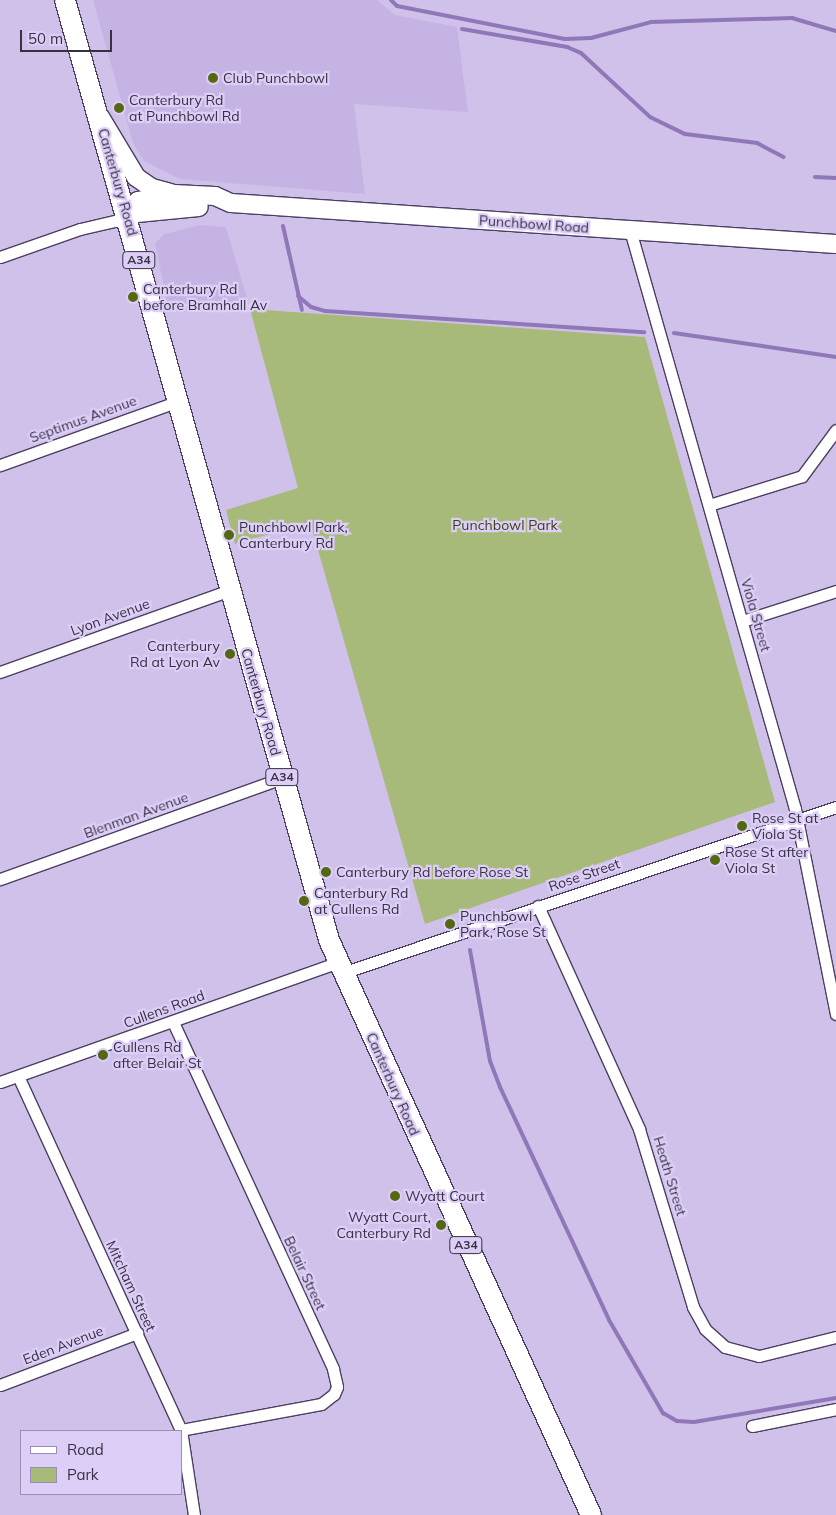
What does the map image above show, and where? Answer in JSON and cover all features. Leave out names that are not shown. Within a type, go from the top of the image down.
[{"type":"highway","name":"Canterbury Road","points":[[65,0],[127,214],[176,402],[282,778],[340,968],[591,1515]]},
{"type":"main road","points":[[99,117],[136,177],[152,188],[174,194]]},
{"type":"main road","name":"Punchbowl Road","points":[[127,214],[138,201],[174,194],[215,196],[231,203],[836,244]]},
{"type":"main road","name":"Punchbowl Road","points":[[127,214],[181,206],[219,208],[231,203]]},
{"type":"street","points":[[0,257],[80,229],[109,224],[127,214]]},
{"type":"street","name":"Viola Street","points":[[630,230],[798,820],[836,1014]]},
{"type":"street","name":"Septimus Avenue","points":[[0,465],[176,402]]},
{"type":"street","points":[[709,505],[802,476],[836,430]]},
{"type":"street","name":"Lyon Avenue","points":[[0,672],[230,590]]},
{"type":"street","points":[[742,620],[836,591]]},
{"type":"street","name":"Blenman Avenue","points":[[0,879],[282,778]]},
{"type":"street","name":"Rose Street","points":[[340,968],[538,906],[836,807]]},
{"type":"street","name":"Heath Street","points":[[538,906],[636,1122],[693,1307],[704,1329],[725,1347],[759,1356],[836,1337]]},
{"type":"street","name":"Cullens Road","points":[[0,1082],[173,1022],[340,968]]},
{"type":"street","name":"Belair Street","points":[[173,1022],[333,1369],[336,1387],[321,1404],[181,1430]]},
{"type":"street","name":"Mitcham Street","points":[[18,1076],[181,1430]]},
{"type":"street","name":"Eden Avenue","points":[[0,1384],[137,1333]]},
{"type":"street","points":[[752,1426],[836,1409]]},
{"type":"street","name":"Mitcham Street","points":[[182,1437],[194,1515]]},
{"type":"shaded area","points":[[93,0],[377,0],[395,15],[457,27],[468,112],[354,104],[365,194],[180,179],[144,161],[133,143]]},
{"type":"shaded area","points":[[200,225],[226,227],[250,309],[169,312],[155,243],[165,234]]},
{"type":"green space","name":"Punchbowl Park","points":[[250,309],[645,337],[775,802],[425,924],[310,522],[235,544],[226,510],[298,488]]},
{"type":"waterway","points":[[391,0],[397,6],[565,39],[591,38],[651,22],[792,18],[836,31]]},
{"type":"waterway","points":[[462,29],[567,47],[581,53],[650,117],[685,134],[757,143],[783,157]]},
{"type":"waterway","points":[[815,177],[836,178]]},
{"type":"waterway","points":[[283,226],[302,310]]},
{"type":"waterway","points":[[298,296],[311,307],[325,311],[644,332]]},
{"type":"waterway","points":[[674,333],[836,357]]},
{"type":"waterway","points":[[470,950],[490,1061],[500,1087],[609,1320],[663,1413],[677,1421],[694,1422],[836,1398]]},
{"type":"place","name":"Club Punchbowl","points":[[213,78]]},
{"type":"place","name":"Canterbury Rd at Punchbowl Rd","points":[[119,108]]},
{"type":"place","name":"Canterbury Rd before Bramhall Av","points":[[133,297]]},
{"type":"place","name":"Punchbowl Park, Canterbury Rd","points":[[229,535]]},
{"type":"place","name":"Canterbury Rd at Lyon Av","points":[[230,654]]},
{"type":"place","name":"Rose St at Viola St","points":[[742,826]]},
{"type":"place","name":"Rose St after Viola St","points":[[715,860]]},
{"type":"place","name":"Canterbury Rd before Rose St","points":[[326,872]]},
{"type":"place","name":"Canterbury Rd at Cullens Rd","points":[[304,901]]},
{"type":"place","name":"Punchbowl Park, Rose St","points":[[450,924]]},
{"type":"place","name":"Cullens Rd after Belair St","points":[[103,1055]]},
{"type":"place","name":"Wyatt Court","points":[[395,1196]]},
{"type":"place","name":"Wyatt Court, Canterbury Rd","points":[[441,1225]]}]
